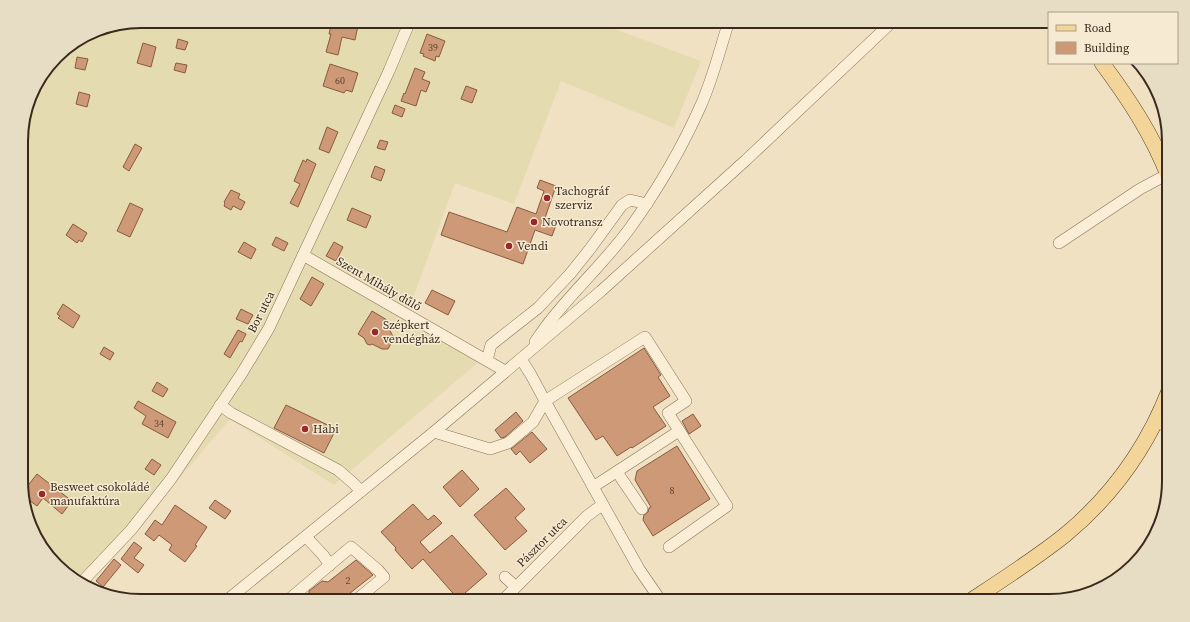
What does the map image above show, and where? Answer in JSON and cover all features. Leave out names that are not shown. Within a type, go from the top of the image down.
[{"type":"main road","points":[[1103,64],[1128,98],[1139,116],[1162,161]]},
{"type":"main road","points":[[980,594],[1051,546],[1083,518],[1104,496],[1127,468],[1144,442],[1162,424]]},
{"type":"street","name":"Bor utca","points":[[85,579],[131,530],[171,479],[242,373],[269,328],[389,71],[407,28]]},
{"type":"street","points":[[525,355],[550,320],[601,264],[630,229],[665,176],[702,104],[727,28]]},
{"type":"street","points":[[235,594],[434,432],[601,291],[746,160],[888,28]]},
{"type":"street","points":[[1059,244],[1140,189],[1162,177]]},
{"type":"street","points":[[487,360],[491,346],[538,308],[570,274],[590,250],[622,205],[630,200],[647,204]]},
{"type":"street","name":"Szent Mihály dűlő","points":[[303,255],[505,371]]},
{"type":"street","points":[[434,432],[490,449],[508,443],[533,422],[545,401],[645,338],[686,401],[668,413],[727,506],[669,547]]},
{"type":"street","points":[[525,355],[531,375],[545,401],[640,570],[656,594]]},
{"type":"street","points":[[220,406],[338,470],[361,491]]},
{"type":"street","points":[[593,487],[679,431]]},
{"type":"street","points":[[617,472],[642,509]]},
{"type":"street","name":"Pásztor utca","points":[[509,594],[586,516],[602,504]]},
{"type":"street","points":[[306,537],[330,565]]},
{"type":"street","points":[[296,594],[351,547],[384,577],[363,594]]},
{"type":"street","points":[[505,577],[516,587]]},
{"type":"shaded area","points":[[141,28],[612,28],[701,61],[674,128],[561,81],[514,204],[455,183],[406,317],[481,360],[334,485],[230,419],[133,533],[89,581],[78,575],[67,566],[47,544],[34,517],[29,496],[28,134],[32,112],[43,85],[56,67],[67,56],[78,47],[98,37],[119,30]]},
{"type":"building","points":[[330,28],[358,28],[355,40],[342,37],[338,55],[326,52],[331,34],[329,34]]},
{"type":"building","points":[[427,34],[445,41],[439,57],[436,56],[435,61],[423,56],[424,54],[420,53]]},
{"type":"building","points":[[178,39],[188,42],[185,50],[176,48]]},
{"type":"building","points":[[143,43],[156,47],[151,67],[137,63]]},
{"type":"building","points":[[77,57],[88,59],[85,70],[75,68]]},
{"type":"building","points":[[176,63],[187,65],[185,73],[174,70]]},
{"type":"building","points":[[330,64],[358,73],[352,92],[346,90],[344,93],[323,86]]},
{"type":"building","points":[[415,68],[425,72],[422,79],[430,82],[426,92],[421,90],[416,106],[401,101]]},
{"type":"building","points":[[466,86],[477,90],[472,103],[461,99]]},
{"type":"building","points":[[79,92],[90,95],[87,107],[76,104]]},
{"type":"building","points":[[395,105],[405,109],[402,117],[392,113]]},
{"type":"building","points":[[327,127],[338,132],[329,153],[319,149]]},
{"type":"building","points":[[380,140],[388,142],[385,150],[377,148]]},
{"type":"building","points":[[135,144],[142,148],[129,171],[123,167]]},
{"type":"building","points":[[307,159],[316,164],[298,207],[290,203],[300,184],[294,181],[303,160],[306,162]]},
{"type":"building","points":[[375,166],[385,170],[381,181],[371,177]]},
{"type":"building","points":[[540,180],[556,186],[545,218],[557,222],[552,236],[535,230],[523,264],[441,235],[449,212],[507,232],[517,207],[536,214],[544,191],[537,188]]},
{"type":"building","points":[[231,190],[240,194],[238,198],[245,202],[241,210],[233,206],[231,210],[224,206],[224,202]]},
{"type":"building","points":[[130,203],[143,209],[130,237],[117,231]]},
{"type":"building","points":[[352,208],[371,216],[366,228],[347,220]]},
{"type":"building","points":[[73,224],[87,233],[82,242],[79,240],[77,243],[66,235]]},
{"type":"building","points":[[276,237],[288,243],[284,251],[272,245]]},
{"type":"building","points":[[244,242],[256,249],[251,259],[238,252]]},
{"type":"building","points":[[334,242],[343,247],[336,261],[326,256]]},
{"type":"building","points":[[312,277],[324,284],[311,306],[300,299]]},
{"type":"building","points":[[432,290],[455,301],[448,315],[425,303]]},
{"type":"building","points":[[63,304],[80,316],[73,328],[58,318],[60,316],[57,314]]},
{"type":"building","points":[[241,309],[253,315],[248,324],[236,319]]},
{"type":"building","name":"Szépkert vendégház","points":[[372,311],[387,320],[383,326],[389,329],[394,338],[388,349],[382,349],[372,344],[367,344],[364,338],[358,334]]},
{"type":"building","points":[[238,330],[246,334],[230,358],[224,354]]},
{"type":"building","points":[[104,347],[114,353],[110,360],[100,354]]},
{"type":"building","points":[[644,348],[661,375],[658,377],[670,396],[653,407],[666,426],[617,456],[603,436],[596,440],[568,398]]},
{"type":"building","points":[[157,382],[168,389],[163,397],[152,391]]},
{"type":"building","points":[[138,401],[176,422],[168,438],[142,424],[146,416],[134,408]]},
{"type":"building","name":"Habi","points":[[286,405],[336,429],[324,453],[274,428]]},
{"type":"building","points":[[516,412],[523,421],[505,437],[501,438],[495,430]]},
{"type":"building","points":[[693,414],[701,426],[689,434],[682,421]]},
{"type":"building","points":[[532,432],[547,449],[530,463],[520,451],[516,455],[511,449]]},
{"type":"building","points":[[677,446],[710,499],[653,536],[643,520],[644,515],[651,507],[635,480],[637,471]]},
{"type":"building","points":[[152,459],[161,465],[154,475],[145,469]]},
{"type":"building","points":[[462,470],[479,489],[460,507],[443,487]]},
{"type":"building","name":"Besweet csokoládé manufaktúra","points":[[37,474],[72,501],[62,514],[43,498],[37,506],[30,501],[28,485]]},
{"type":"building","points":[[506,488],[525,509],[515,518],[527,531],[505,550],[474,515]]},
{"type":"building","points":[[215,500],[231,511],[225,519],[209,508]]},
{"type":"building","points":[[413,504],[428,520],[434,515],[442,523],[420,542],[430,553],[452,535],[487,574],[464,594],[454,594],[423,559],[412,569],[395,550],[396,548],[381,532]]},
{"type":"building","points":[[175,505],[207,527],[195,545],[197,546],[185,562],[169,550],[172,545],[159,535],[154,541],[145,534],[155,520],[162,525]]},
{"type":"building","points":[[134,542],[142,548],[134,558],[144,565],[138,573],[121,559]]},
{"type":"building","points":[[114,559],[121,565],[103,587],[96,581]]},
{"type":"building","points":[[356,560],[373,575],[349,594],[309,594],[309,591],[322,581],[328,582]]},
{"type":"place","name":"Tachográf szerviz","points":[[547,198]]},
{"type":"place","name":"Novotransz","points":[[534,222]]},
{"type":"place","name":"Vendi","points":[[509,246]]},
{"type":"place","name":"Szépkert vendégház","points":[[375,332]]},
{"type":"place","name":"Habi","points":[[305,429]]},
{"type":"place","name":"Besweet csokoládé manufaktúra","points":[[42,494]]}]
